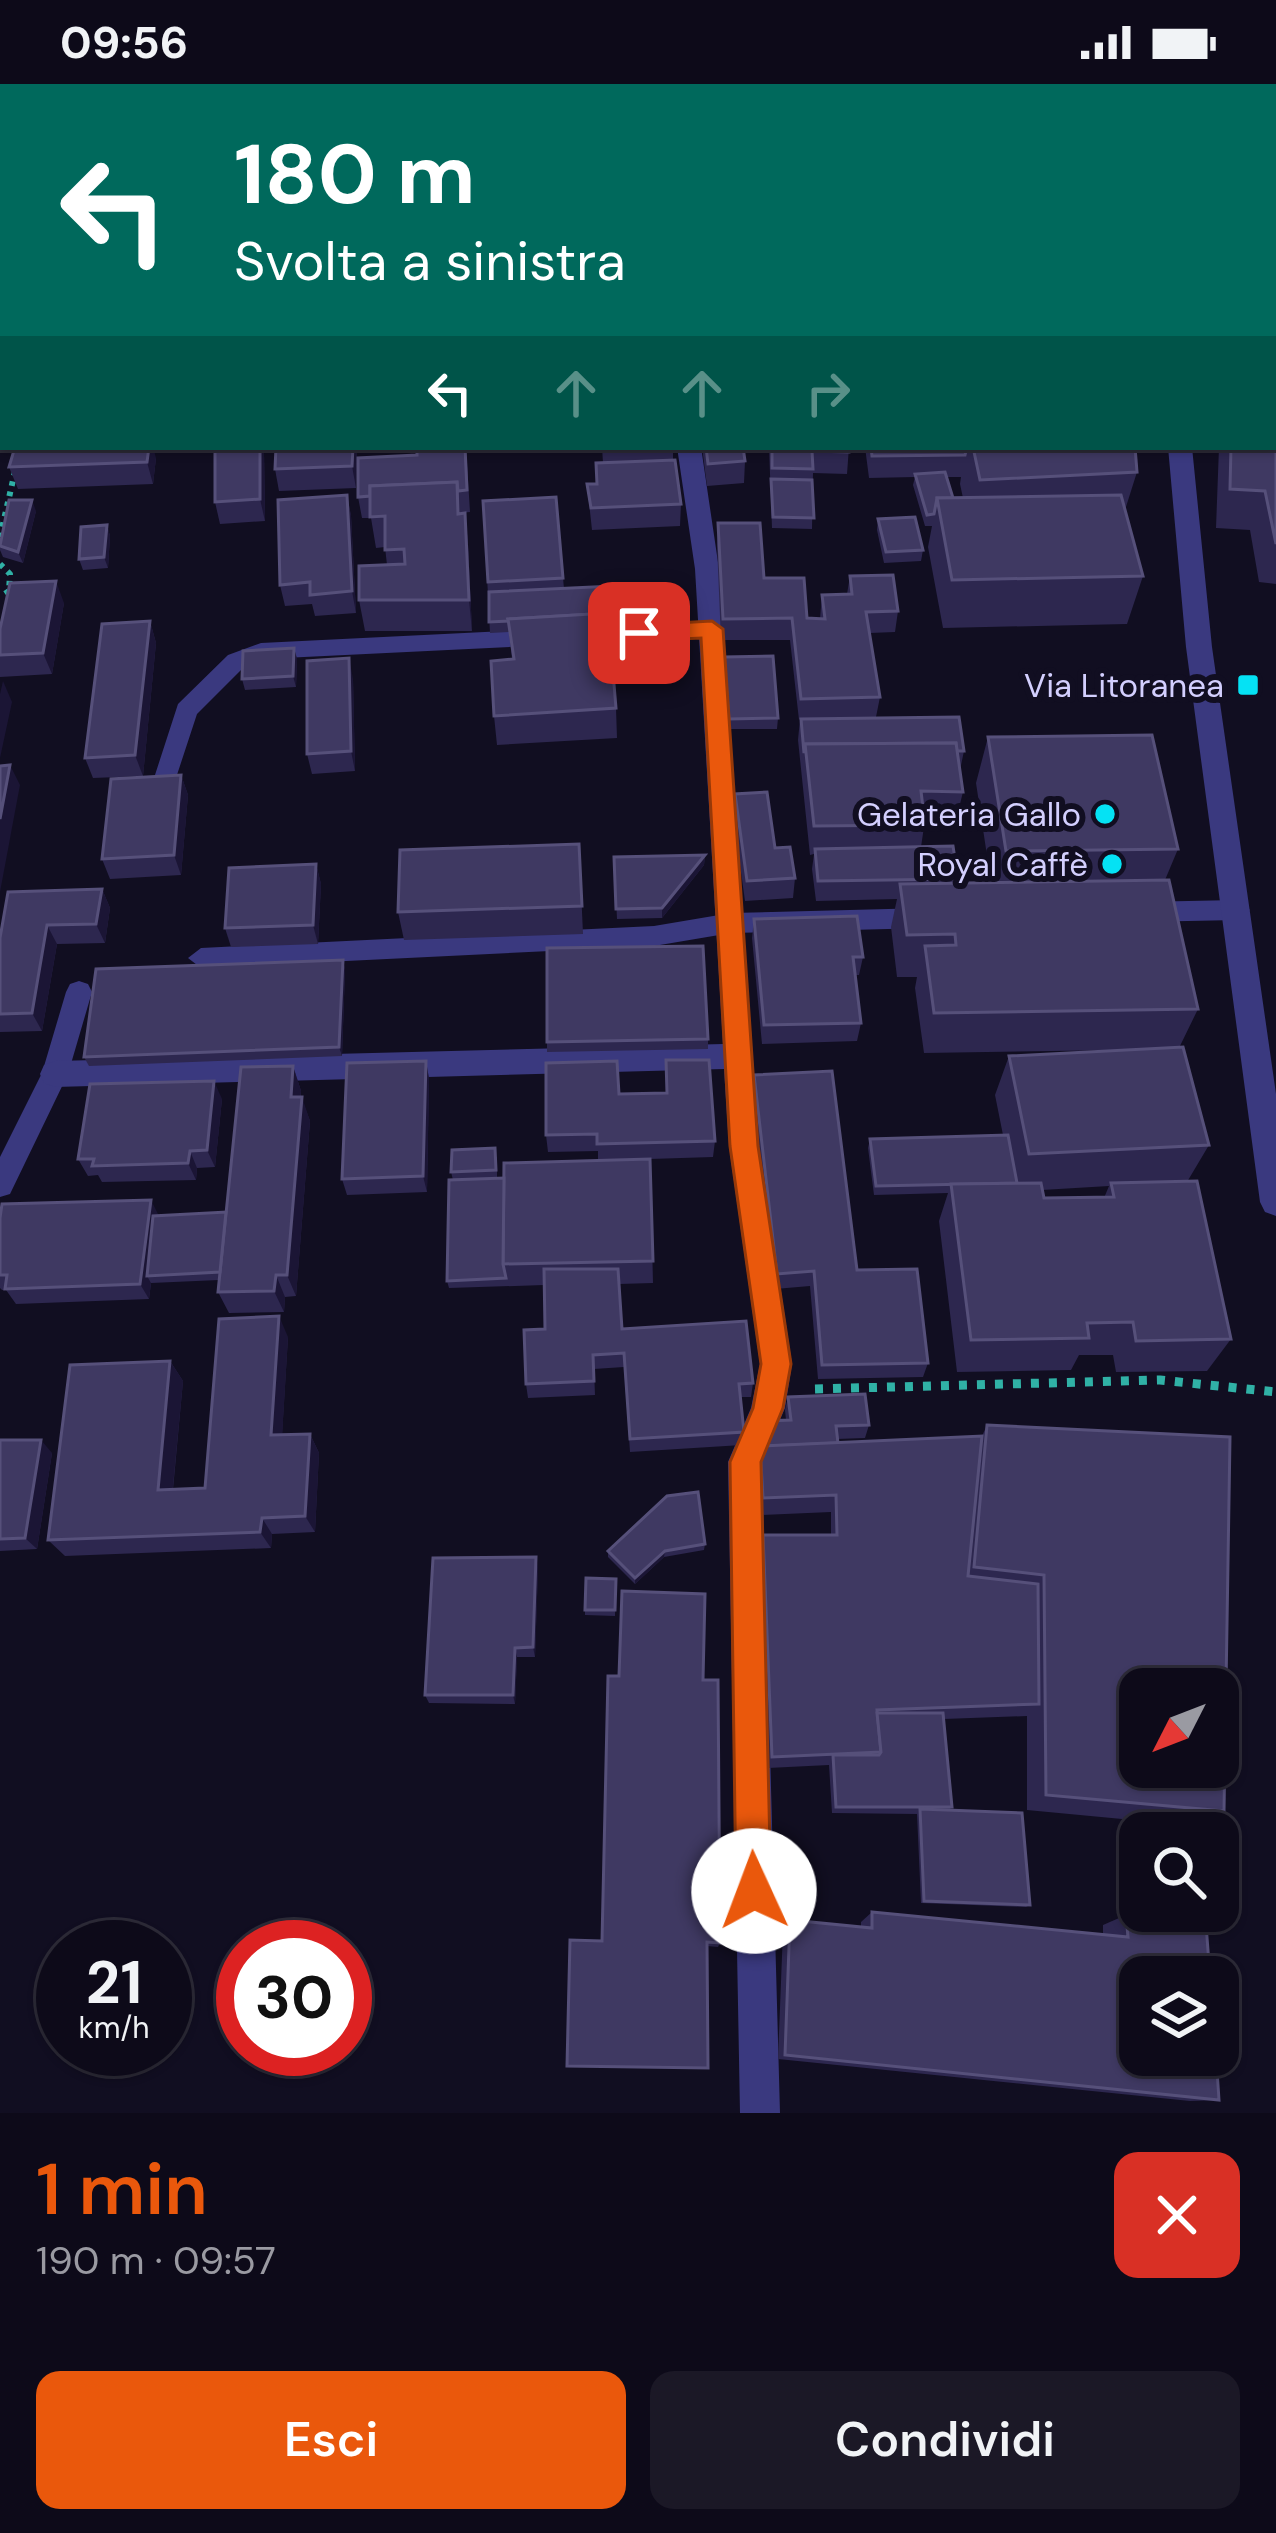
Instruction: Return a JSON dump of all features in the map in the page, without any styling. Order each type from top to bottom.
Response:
[{"type":"street","points":[[689,450],[712,629],[744,1146],[776,1364],[772,1391],[745,1462],[760,2113]]},
{"type":"street","points":[[1180,450],[1199,647],[1276,1202]]},
{"type":"street","points":[[55,1074],[739,1056]]},
{"type":"lane","points":[[166,778],[186,710],[236,661],[261,651],[712,629]]},
{"type":"lane","points":[[1122,913],[1237,910]]},
{"type":"lane","points":[[200,958],[654,936],[731,923],[961,917]]},
{"type":"lane","points":[[0,1185],[55,1074],[79,992]]},
{"type":"path","points":[[0,537],[20,450]]},
{"type":"path","points":[[0,564],[10,574],[9,591],[0,597]]},
{"type":"path","points":[[772,1391],[1160,1380],[1276,1392]]},
{"type":"building","points":[[14,450],[149,450],[147,462],[9,467]]},
{"type":"building","points":[[215,450],[260,450],[260,499],[215,502]]},
{"type":"building","points":[[276,450],[353,450],[352,466],[275,469]]},
{"type":"building","points":[[417,450],[465,450],[467,490],[458,491],[457,482],[370,486],[370,496],[358,497],[358,458],[417,455]]},
{"type":"building","points":[[706,450],[743,450],[745,461],[708,464]]},
{"type":"building","points":[[772,450],[849,450],[812,451],[813,469],[772,468]]},
{"type":"building","points":[[871,450],[966,450],[965,455],[872,456]]},
{"type":"building","points":[[974,450],[1135,450],[1137,472],[980,480]]},
{"type":"building","points":[[1231,450],[1276,450],[1276,544],[1265,491],[1230,489]]},
{"type":"building","points":[[675,460],[681,504],[591,508],[587,484],[597,484],[596,463]]},
{"type":"building","points":[[945,472],[953,498],[937,498],[934,514],[927,515],[915,474]]},
{"type":"building","points":[[771,479],[812,480],[814,518],[773,517]]},
{"type":"building","points":[[457,482],[458,514],[465,513],[469,600],[359,600],[359,566],[405,564],[404,549],[385,550],[385,516],[370,517],[370,486]]},
{"type":"building","points":[[347,495],[352,591],[310,595],[310,582],[280,585],[278,500]]},
{"type":"building","points":[[1121,495],[1143,576],[952,580],[937,498]]},
{"type":"building","points":[[556,497],[563,578],[488,582],[483,501]]},
{"type":"building","points":[[9,500],[32,500],[18,552],[0,546]]},
{"type":"building","points":[[915,517],[923,550],[886,552],[878,519]]},
{"type":"building","points":[[718,523],[760,523],[764,578],[804,578],[807,618],[825,619],[822,595],[852,594],[850,576],[893,575],[898,611],[866,612],[880,697],[801,699],[792,618],[723,619]]},
{"type":"building","points":[[107,525],[104,557],[79,559],[81,527]]},
{"type":"building","points":[[56,581],[43,653],[0,655],[10,583]]},
{"type":"building","points":[[613,586],[616,616],[489,622],[489,592]]},
{"type":"building","points":[[608,613],[616,708],[494,716],[491,661],[514,659],[508,619]]},
{"type":"building","points":[[150,621],[135,755],[85,758],[102,624]]},
{"type":"building","points":[[294,648],[293,676],[242,679],[243,651]]},
{"type":"building","points":[[773,656],[778,718],[729,719],[724,657]]},
{"type":"building","points":[[349,658],[351,751],[307,754],[307,661]]},
{"type":"building","points":[[959,717],[964,751],[957,751],[956,743],[805,744],[804,753],[801,719]]},
{"type":"building","points":[[1152,735],[1178,849],[1006,851],[988,737]]},
{"type":"building","points":[[956,743],[963,792],[921,791],[925,825],[814,826],[805,744]]},
{"type":"building","points":[[10,765],[0,819],[0,766]]},
{"type":"building","points":[[181,775],[174,855],[102,859],[111,779]]},
{"type":"building","points":[[767,792],[775,848],[790,847],[795,878],[747,881],[735,794]]},
{"type":"building","points":[[579,844],[582,906],[398,912],[400,850]]},
{"type":"building","points":[[953,846],[958,879],[818,881],[815,849]]},
{"type":"building","points":[[705,855],[662,908],[616,909],[614,857]]},
{"type":"building","points":[[316,864],[313,925],[225,928],[229,868]]},
{"type":"building","points":[[1169,880],[1198,1009],[934,1013],[925,946],[956,945],[955,934],[907,935],[900,884]]},
{"type":"building","points":[[102,889],[96,924],[47,925],[32,1013],[0,1014],[0,938],[8,892]]},
{"type":"building","points":[[857,916],[863,957],[853,957],[861,1023],[764,1025],[754,919]]},
{"type":"building","points":[[703,946],[708,1039],[547,1042],[547,948]]},
{"type":"building","points":[[343,960],[339,1047],[84,1057],[96,969]]},
{"type":"building","points":[[1183,1047],[1209,1145],[1029,1154],[1009,1056]]},
{"type":"building","points":[[666,1060],[709,1060],[715,1141],[597,1144],[597,1134],[546,1135],[546,1063],[617,1061],[619,1094],[667,1093]]},
{"type":"building","points":[[426,1061],[423,1176],[342,1179],[347,1063]]},
{"type":"building","points":[[293,1066],[291,1097],[302,1097],[287,1275],[276,1275],[274,1291],[218,1292],[241,1067]]},
{"type":"building","points":[[832,1071],[857,1270],[917,1269],[928,1363],[822,1365],[814,1271],[777,1274],[754,1075]]},
{"type":"building","points":[[214,1081],[207,1150],[190,1151],[188,1163],[92,1166],[94,1159],[78,1159],[90,1084]]},
{"type":"building","points":[[1008,1135],[1017,1183],[876,1186],[870,1139]]},
{"type":"building","points":[[495,1148],[496,1170],[451,1172],[452,1150]]},
{"type":"building","points":[[650,1159],[653,1261],[503,1264],[504,1163]]},
{"type":"building","points":[[504,1178],[506,1278],[447,1281],[449,1180]]},
{"type":"building","points":[[1197,1181],[1231,1339],[1136,1341],[1133,1322],[1087,1323],[1089,1338],[971,1340],[951,1184],[1041,1183],[1044,1198],[1114,1197],[1111,1183]]},
{"type":"building","points":[[151,1200],[140,1284],[5,1289],[7,1275],[0,1275],[2,1204]]},
{"type":"building","points":[[226,1212],[220,1272],[147,1276],[153,1216]]},
{"type":"building","points":[[544,1269],[618,1269],[622,1329],[746,1321],[753,1383],[739,1384],[744,1432],[630,1439],[624,1353],[593,1355],[594,1381],[526,1384],[524,1330],[545,1329]]},
{"type":"building","points":[[279,1316],[271,1435],[310,1434],[305,1516],[262,1518],[260,1532],[48,1540],[70,1365],[170,1361],[158,1490],[205,1488],[219,1319]]},
{"type":"building","points":[[865,1394],[869,1425],[836,1426],[838,1443],[766,1446],[764,1421],[791,1420],[788,1397]]},
{"type":"building","points":[[987,1425],[1230,1437],[1226,1668],[1119,1668],[1119,1788],[1224,1788],[1224,1811],[1046,1795],[1044,1575],[974,1567]]},
{"type":"building","points":[[982,1436],[968,1576],[1038,1584],[1039,1704],[877,1710],[881,1752],[772,1757],[763,1535],[837,1535],[836,1495],[763,1498],[760,1446]]},
{"type":"building","points":[[0,1440],[41,1440],[25,1538],[0,1539]]},
{"type":"building","points":[[698,1492],[705,1544],[665,1551],[635,1578],[608,1551],[667,1496]]},
{"type":"building","points":[[536,1557],[533,1647],[515,1648],[513,1695],[425,1695],[433,1558]]},
{"type":"building","points":[[586,1578],[616,1579],[615,1610],[585,1610]]},
{"type":"building","points":[[622,1591],[705,1594],[703,1680],[718,1680],[720,1943],[707,1942],[708,2068],[567,2066],[570,1940],[602,1941],[608,1676],[619,1676]]},
{"type":"building","points":[[877,1713],[943,1713],[952,1807],[836,1807],[833,1755],[879,1755]]},
{"type":"building","points":[[920,1809],[1022,1813],[1030,1905],[924,1901]]},
{"type":"building","points":[[872,1912],[1128,1937],[1128,1932],[1207,1932],[1208,1956],[1119,1956],[1119,2076],[1217,2076],[1219,2100],[785,2055],[790,1920],[872,1928]]},
{"type":"place","name":"Via Litoranea","points":[[1248,685]]},
{"type":"place","name":"Gelateria Gallo","points":[[1105,814]]},
{"type":"place","name":"Royal Caffè","points":[[1112,864]]},
{"type":"route","points":[[639,633],[712,629],[744,1146],[776,1364],[768,1408],[745,1462],[754,1891]]}]
